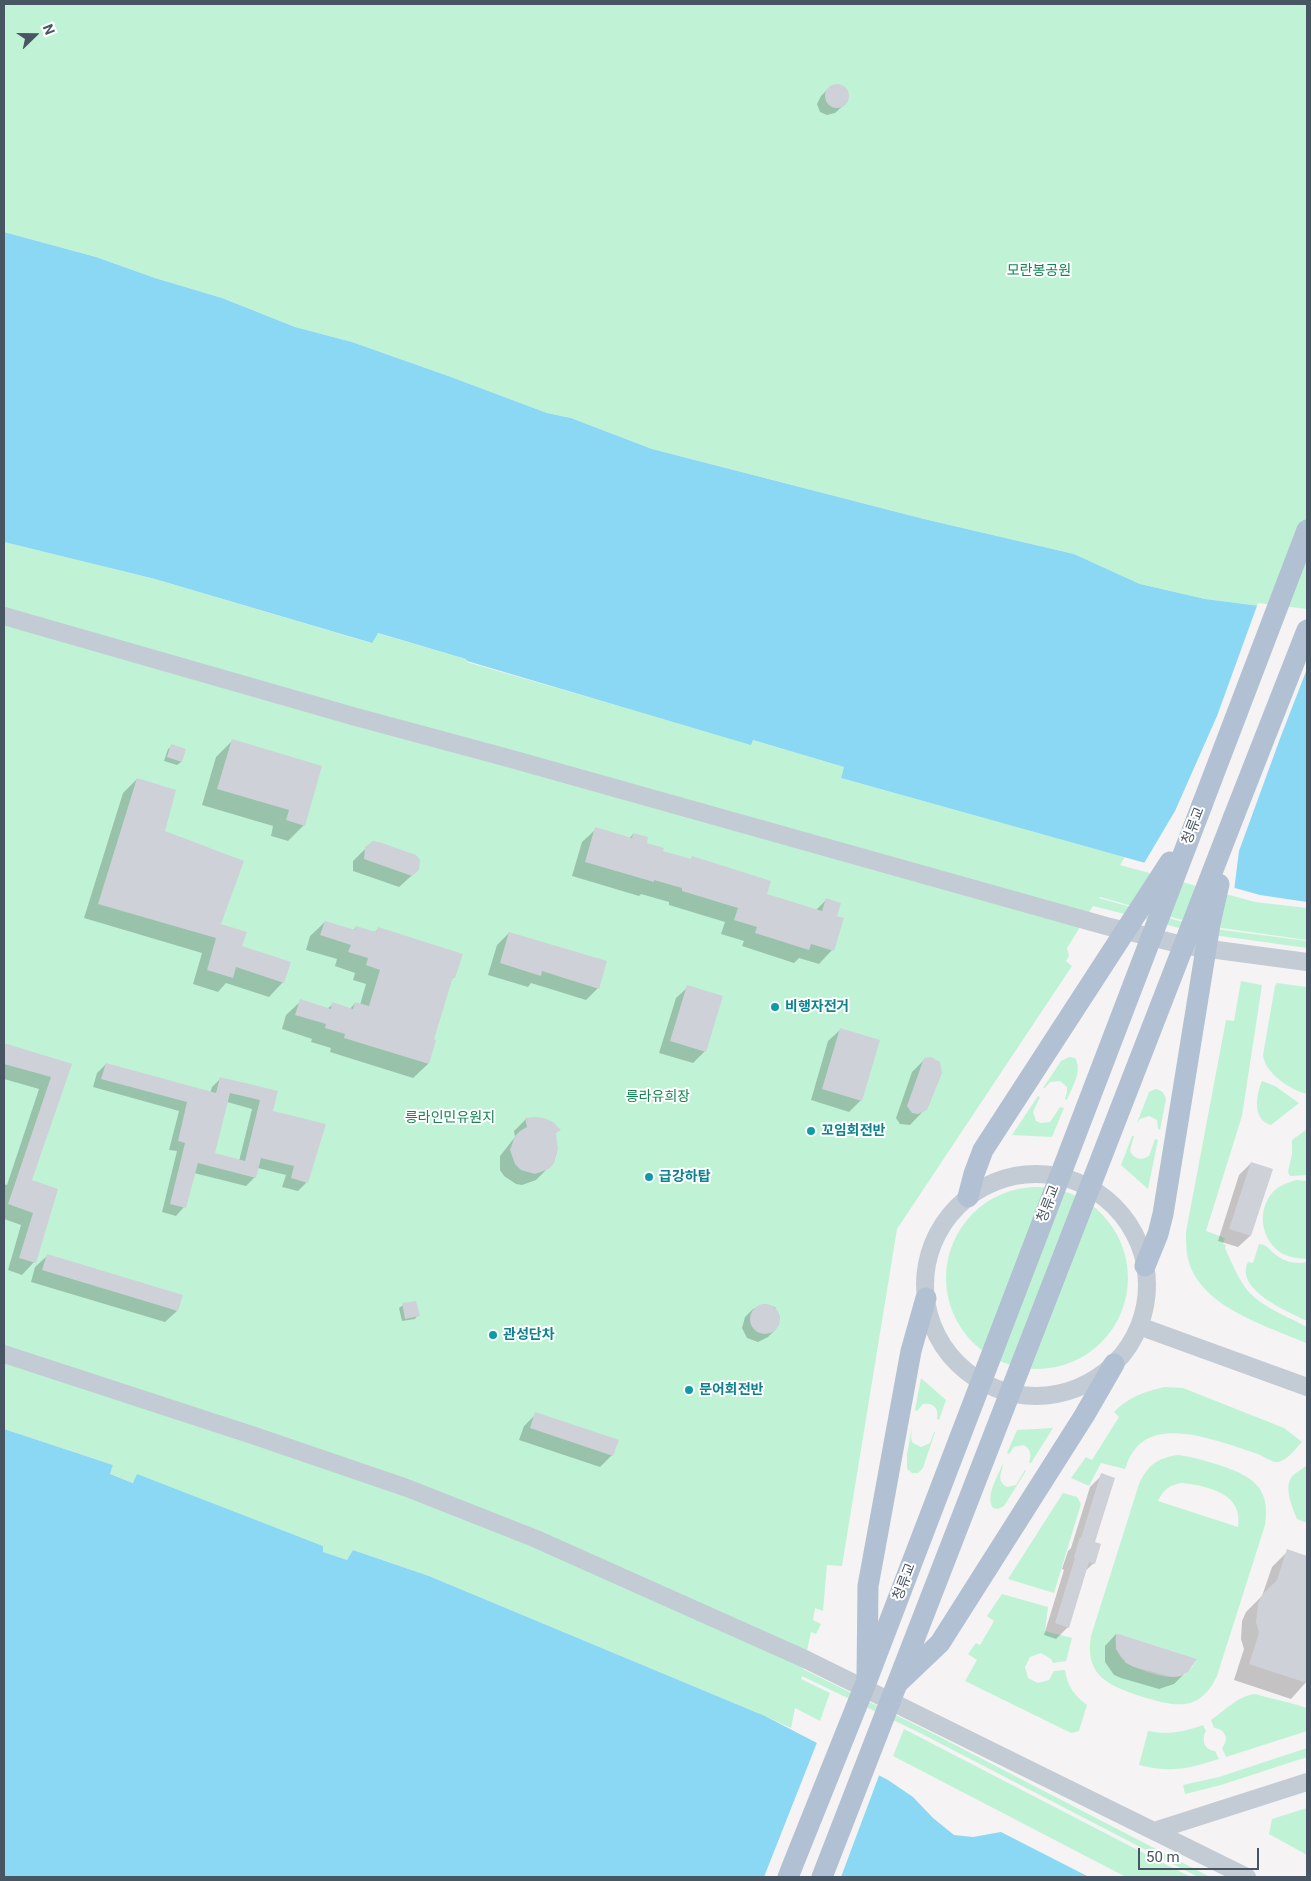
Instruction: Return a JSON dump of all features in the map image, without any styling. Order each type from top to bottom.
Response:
[{"type":"main road","name":"청류교","points":[[788,1877],[867,1680],[1307,530]]},
{"type":"main road","points":[[822,1877],[1307,630]]},
{"type":"main road","points":[[968,1197],[983,1150],[1171,861],[1202,805]]},
{"type":"main road","points":[[1145,1266],[1158,1234],[1163,1214],[1210,924],[1234,816]]},
{"type":"main road","points":[[867,1680],[868,1586],[911,1350],[926,1298]]},
{"type":"main road","points":[[898,1683],[940,1643],[1084,1416],[1114,1364]]},
{"type":"street","points":[[4,616],[356,717],[1106,926],[1187,946],[1307,962]]},
{"type":"street","points":[[1044,1174],[1075,1181],[1090,1188],[1116,1208],[1134,1234],[1145,1266],[1146,1301],[1139,1326],[1131,1342],[1114,1364],[1097,1378],[1066,1392],[1033,1396],[1000,1390],[989,1386],[970,1374],[946,1350],[935,1331],[926,1298],[925,1275],[933,1242],[951,1213],[968,1197],[996,1181],[1019,1175],[1044,1174]]},
{"type":"street","points":[[1139,1326],[1300,1384]]},
{"type":"street","points":[[4,1354],[398,1485],[534,1538],[805,1659],[1247,1877]]},
{"type":"street","points":[[1154,1831],[1307,1782]]},
{"type":"green space","name":"모란봉공원","points":[[4,4],[1307,4],[1307,612],[1205,599],[1140,584],[1074,554],[924,519],[652,449],[571,418],[547,413],[352,342],[295,327],[222,298],[155,278],[96,257],[4,232]]},
{"type":"green space","name":"릉라인민유원지","points":[[4,542],[155,579],[371,643],[377,633],[466,659],[467,662],[751,744],[753,740],[844,767],[841,778],[1125,857],[1120,865],[1255,902],[1307,908],[1307,940],[1200,925],[1099,898],[1200,927],[1307,941],[1307,948],[1199,933],[1093,906],[1067,948],[1069,956],[1066,961],[1072,966],[897,1229],[842,1566],[827,1565],[823,1611],[815,1608],[813,1620],[821,1624],[816,1634],[811,1632],[803,1669],[934,1734],[1210,1877],[1198,1877],[922,1734],[802,1676],[801,1679],[830,1693],[820,1721],[795,1708],[791,1728],[429,1576],[353,1550],[347,1560],[322,1552],[323,1546],[137,1475],[134,1483],[110,1474],[113,1465],[4,1429]]},
{"type":"green space","points":[[1241,981],[1262,985],[1242,1116],[1206,1231],[1225,1238],[1223,1244],[1226,1245],[1225,1248],[1239,1278],[1257,1300],[1307,1327],[1306,1343],[1254,1321],[1220,1302],[1206,1290],[1195,1276],[1187,1256],[1186,1232],[1226,1020],[1234,1021]]},
{"type":"green space","points":[[1277,983],[1307,987],[1307,1094],[1293,1089],[1279,1080],[1268,1068],[1263,1055]]},
{"type":"green space","points":[[1069,1057],[1075,1058],[1078,1068],[1076,1079],[1067,1100],[1065,1099],[1067,1087],[1060,1081],[1050,1082],[1043,1088],[1061,1061]]},
{"type":"green space","points":[[1262,1081],[1275,1086],[1299,1103],[1271,1125],[1265,1122],[1258,1113],[1257,1100]]},
{"type":"green space","points":[[1155,1089],[1162,1092],[1166,1099],[1160,1130],[1158,1129],[1157,1120],[1149,1116],[1140,1119],[1137,1123],[1149,1092]]},
{"type":"green space","points":[[1038,1096],[1040,1097],[1033,1112],[1036,1121],[1041,1123],[1050,1122],[1060,1107],[1064,1108],[1052,1137],[1012,1135]]},
{"type":"green space","points":[[1307,1129],[1307,1175],[1290,1176],[1288,1172],[1292,1154],[1292,1140]]},
{"type":"green space","points":[[1132,1136],[1134,1136],[1130,1151],[1138,1158],[1149,1156],[1155,1139],[1158,1140],[1148,1189],[1121,1165]]},
{"type":"green space","points":[[1296,1180],[1307,1181],[1306,1259],[1295,1258],[1280,1252],[1269,1240],[1263,1224],[1264,1208],[1272,1193]]},
{"type":"green space","points":[[1046,1187],[1055,1188],[1080,1197],[1102,1213],[1118,1235],[1127,1260],[1127,1296],[1118,1321],[1102,1343],[1080,1359],[1064,1365],[1046,1369],[1028,1369],[1019,1368],[994,1359],[979,1349],[966,1336],[956,1321],[947,1296],[946,1269],[947,1260],[956,1235],[966,1220],[979,1207],[994,1197],[1019,1188]]},
{"type":"green space","points":[[1259,1244],[1265,1245],[1286,1261],[1296,1263],[1307,1262],[1307,1321],[1266,1299],[1249,1282],[1246,1272],[1248,1262],[1253,1263]]},
{"type":"green space","points":[[921,1378],[946,1400],[939,1420],[933,1405],[923,1404],[917,1411],[915,1410]]},
{"type":"green space","points":[[1164,1387],[1183,1388],[1284,1428],[1302,1442],[1287,1458],[1275,1462],[1258,1454],[1210,1439],[1174,1433],[1158,1435],[1144,1441],[1133,1452],[1125,1469],[1101,1463],[1089,1486],[1071,1478],[1086,1457],[1092,1460],[1119,1417],[1114,1412],[1125,1402],[1137,1396]]},
{"type":"green space","points":[[912,1427],[911,1439],[913,1443],[921,1447],[930,1443],[935,1432],[923,1468],[918,1473],[912,1473],[907,1469],[907,1454]]},
{"type":"green space","points":[[1053,1428],[1031,1463],[1029,1462],[1030,1452],[1023,1445],[1014,1447],[1009,1454],[1007,1453],[1017,1430]]},
{"type":"green space","points":[[1178,1455],[1231,1469],[1250,1479],[1262,1492],[1266,1512],[1265,1525],[1217,1676],[1203,1696],[1186,1704],[1166,1703],[1143,1697],[1110,1684],[1096,1670],[1090,1650],[1091,1636],[1139,1484],[1150,1467],[1159,1460]],"holes":[[[1183,1483],[1203,1486],[1230,1499],[1238,1516],[1238,1527],[1158,1501],[1168,1488]],[[1116,1633],[1197,1659],[1189,1671],[1181,1676],[1167,1677],[1148,1672],[1124,1661],[1117,1651]]]},
{"type":"green space","points":[[1003,1463],[1000,1478],[1007,1487],[1016,1485],[1026,1471],[1004,1506],[998,1509],[993,1508],[990,1498]]},
{"type":"green space","points":[[1307,1465],[1307,1523],[1297,1519],[1288,1488],[1292,1476]]},
{"type":"green space","points":[[1063,1493],[1077,1497],[1081,1504],[1054,1593],[1008,1579]]},
{"type":"green space","points":[[1002,1594],[1048,1607],[1045,1631],[1072,1638],[1066,1661],[1053,1663],[1051,1659],[1041,1653],[1030,1657],[1025,1667],[1028,1678],[1038,1683],[1049,1680],[1054,1671],[1065,1670],[1072,1690],[1087,1705],[1079,1731],[1071,1733],[965,1681],[977,1660],[968,1654],[976,1643],[980,1645],[994,1621],[987,1616]]},
{"type":"green space","points":[[1255,1694],[1307,1708],[1307,1731],[1226,1757],[1222,1748],[1226,1741],[1225,1735],[1221,1730],[1214,1728],[1211,1720],[1237,1701]]},
{"type":"green space","points":[[1203,1725],[1206,1731],[1204,1744],[1208,1749],[1215,1751],[1219,1759],[1179,1769],[1161,1769],[1139,1765],[1148,1731],[1176,1732]]},
{"type":"green space","points":[[904,1729],[1191,1877],[1126,1877],[893,1756]]},
{"type":"green space","points":[[1307,1748],[1307,1757],[1221,1785],[1185,1794],[1183,1785],[1219,1777]]},
{"type":"green space","points":[[1307,1808],[1307,1855],[1269,1834],[1272,1819]]},
{"type":"water","points":[[4,232],[96,257],[155,278],[222,298],[295,327],[352,342],[547,413],[571,418],[652,449],[924,519],[1074,554],[1140,584],[1205,599],[1307,612],[1307,902],[1260,895],[841,778],[844,767],[753,740],[751,745],[378,633],[372,643],[155,579],[4,542]]},
{"type":"water","points":[[4,1429],[113,1465],[110,1474],[133,1483],[137,1474],[323,1546],[323,1552],[347,1560],[353,1550],[429,1576],[765,1716],[888,1780],[913,1797],[933,1818],[954,1835],[973,1837],[1001,1832],[1089,1877],[4,1877]]},
{"type":"pier","points":[[1258,603],[1307,609],[1307,669],[1239,851],[1234,891],[1143,865],[1175,811],[1217,716]]},
{"type":"pier","points":[[818,1740],[880,1773],[841,1877],[764,1877]]},
{"type":"building","points":[[837,84],[845,88],[849,96],[845,104],[837,108],[829,104],[825,96],[829,88]]},
{"type":"building","points":[[232,739],[322,766],[305,826],[286,820],[289,810],[217,789]]},
{"type":"building","points":[[171,744],[186,749],[182,762],[167,757]]},
{"type":"building","points":[[137,778],[176,790],[165,831],[244,861],[221,924],[247,932],[242,946],[291,962],[284,983],[236,967],[233,978],[207,970],[216,938],[98,904]]},
{"type":"building","points":[[595,827],[632,838],[633,833],[648,837],[647,843],[664,848],[663,851],[691,859],[692,856],[771,881],[767,894],[822,911],[826,898],[841,903],[837,916],[844,918],[834,951],[811,944],[809,950],[755,933],[757,927],[734,920],[738,908],[682,891],[682,888],[585,862]]},
{"type":"building","points":[[373,841],[416,855],[420,860],[419,870],[412,876],[364,859],[365,847]]},
{"type":"building","points":[[325,921],[355,930],[356,926],[376,932],[378,927],[463,954],[455,978],[453,977],[434,1039],[436,1040],[429,1064],[344,1038],[345,1034],[325,1028],[326,1024],[295,1015],[300,999],[331,1009],[332,1002],[353,1009],[355,1002],[369,1006],[380,970],[366,965],[368,958],[348,952],[351,945],[320,935]]},
{"type":"building","points":[[509,932],[607,961],[599,989],[542,971],[541,976],[500,963]]},
{"type":"building","points":[[687,985],[723,996],[706,1052],[670,1041]]},
{"type":"building","points":[[840,1028],[880,1040],[862,1101],[822,1089]]},
{"type":"building","points":[[4,1043],[72,1064],[32,1180],[58,1189],[36,1263],[19,1258],[33,1213],[8,1204],[51,1077],[4,1064]]},
{"type":"building","points":[[931,1057],[940,1062],[942,1073],[927,1110],[918,1114],[912,1113],[907,1106],[924,1058]]},
{"type":"building","points":[[106,1063],[216,1093],[220,1077],[278,1091],[273,1111],[326,1124],[308,1183],[291,1178],[294,1166],[261,1158],[256,1178],[198,1163],[186,1208],[170,1204],[185,1143],[178,1141],[187,1102],[101,1079]],"holes":[[[230,1093],[260,1100],[245,1161],[215,1153]]]},
{"type":"building","points":[[525,1118],[544,1118],[553,1122],[561,1130],[556,1133],[558,1149],[554,1163],[549,1169],[535,1174],[521,1170],[515,1164],[510,1150],[515,1136],[527,1127]]},
{"type":"building","points":[[1251,1162],[1273,1169],[1251,1236],[1229,1229]]},
{"type":"building","points":[[47,1254],[183,1295],[178,1311],[42,1270]]},
{"type":"building","points":[[416,1301],[420,1316],[405,1319],[402,1303]]},
{"type":"building","points":[[765,1304],[776,1308],[780,1319],[776,1330],[765,1334],[754,1330],[750,1319],[754,1308]]},
{"type":"building","points":[[535,1412],[619,1440],[613,1456],[530,1428]]},
{"type":"building","points":[[1101,1473],[1115,1478],[1095,1542],[1101,1544],[1095,1564],[1089,1562],[1069,1628],[1055,1623]]},
{"type":"building","points":[[1287,1549],[1307,1556],[1307,1683],[1249,1664],[1259,1633],[1256,1622],[1258,1604],[1262,1595],[1277,1580]]},
{"type":"building","points":[[1116,1633],[1197,1659],[1188,1672],[1180,1676],[1172,1677],[1134,1667],[1126,1663],[1116,1649]]},
{"type":"place","name":"비행자전거","points":[[775,1007]]},
{"type":"place","name":"꼬임회전반","points":[[811,1131]]},
{"type":"place","name":"급강하탑","points":[[649,1177]]},
{"type":"place","name":"관성단차","points":[[493,1335]]},
{"type":"place","name":"문어회전반","points":[[689,1390]]},
{"type":"park label","name":"릉라유희장","points":[[658,1097]]}]
